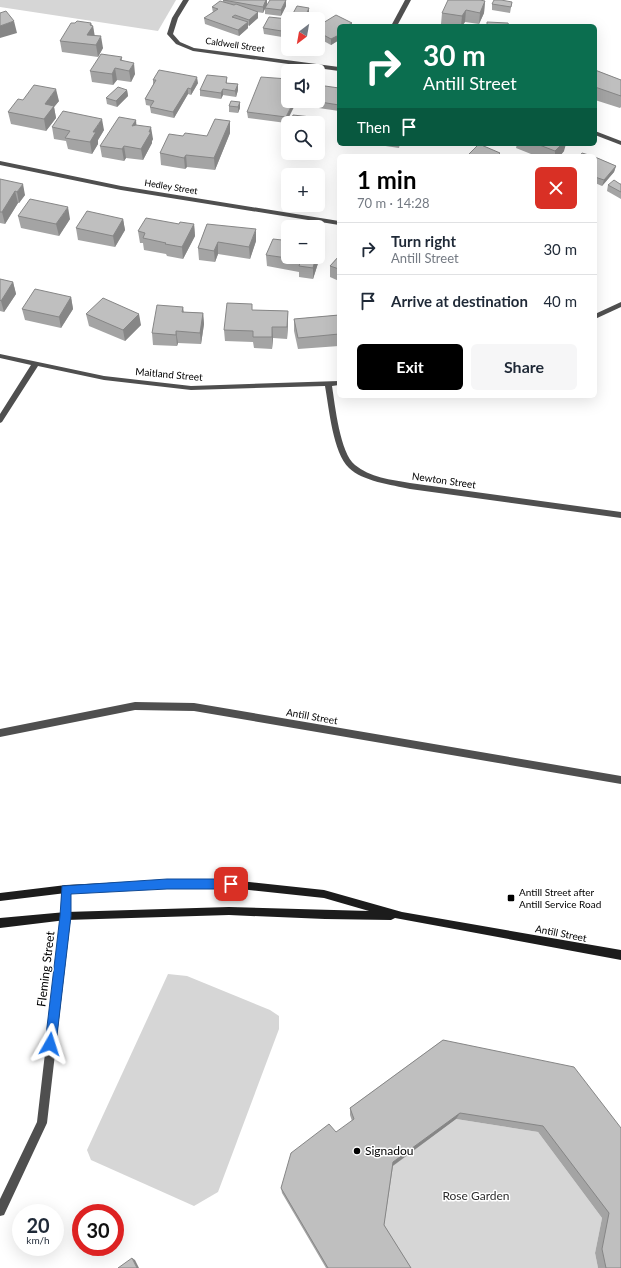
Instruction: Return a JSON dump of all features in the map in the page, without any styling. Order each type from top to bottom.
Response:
[{"type":"main road","name":"Antill Street","points":[[0,897],[66,889],[167,884],[231,884],[324,894],[402,916],[621,955]]},
{"type":"main road","name":"Antill Street","points":[[0,923],[66,916],[229,911],[325,915],[402,916]]},
{"type":"street","name":"Caldwell Street","points":[[186,0],[175,18],[170,34],[178,43],[193,48],[337,69]]},
{"type":"street","points":[[395,24],[408,0]]},
{"type":"street","points":[[597,134],[621,143]]},
{"type":"street","name":"Hedley Street","points":[[0,163],[121,188],[337,223]]},
{"type":"street","points":[[597,316],[621,304]]},
{"type":"street","name":"Maitland Street","points":[[0,356],[104,378],[192,388],[328,385],[337,383]]},
{"type":"street","points":[[0,420],[35,364]]},
{"type":"street","name":"Newton Street","points":[[328,385],[340,445],[351,466],[376,479],[410,486],[621,515]]},
{"type":"street","name":"Antill Street","points":[[0,733],[135,706],[194,707],[621,780]]},
{"type":"street","name":"Fleming Street","points":[[0,1211],[42,1123],[66,916],[66,889]]},
{"type":"green space","points":[[0,0],[176,0],[158,31],[0,7]]},
{"type":"green space","points":[[168,974],[187,976],[270,1010],[279,1016],[279,1029],[218,1192],[194,1206],[91,1160],[87,1150]]},
{"type":"green space","name":"Rose Garden","points":[[456,1119],[538,1132],[602,1218],[595,1253],[598,1268],[407,1268],[382,1229],[391,1167]]},
{"type":"building","points":[[223,0],[266,0],[263,7]]},
{"type":"building","points":[[270,0],[286,0],[281,10],[265,8]]},
{"type":"building","points":[[448,0],[485,1],[480,13],[466,10],[462,16],[442,13]]},
{"type":"building","points":[[494,0],[512,2],[511,7],[492,4]]},
{"type":"building","points":[[220,1],[234,5],[236,4],[258,12],[249,20],[235,15],[232,17],[248,22],[238,30],[204,18],[218,9],[212,7]]},
{"type":"building","points":[[297,6],[309,8],[307,12],[294,12]]},
{"type":"building","points":[[6,11],[14,21],[0,26],[0,13]]},
{"type":"building","points":[[336,15],[352,23],[337,24],[337,36],[331,39],[325,36],[325,22]]},
{"type":"building","points":[[269,17],[281,18],[281,31],[263,28]]},
{"type":"building","points":[[77,21],[91,23],[90,25],[93,26],[87,35],[101,36],[96,45],[60,41],[71,23],[75,23]]},
{"type":"building","points":[[487,22],[508,24],[487,24]]},
{"type":"building","points":[[101,54],[122,57],[120,60],[134,63],[129,71],[115,68],[112,74],[90,71]]},
{"type":"building","points":[[159,70],[197,77],[191,89],[188,88],[173,112],[150,107],[154,101],[145,99],[156,80],[153,80]]},
{"type":"building","points":[[597,71],[621,80],[621,96],[597,88]]},
{"type":"building","points":[[207,75],[227,77],[226,83],[238,84],[235,91],[223,89],[221,93],[200,90]]},
{"type":"building","points":[[261,77],[281,78],[281,108],[290,108],[286,116],[247,112]]},
{"type":"building","points":[[34,85],[56,89],[45,104],[54,106],[44,119],[8,112],[18,99],[23,100]]},
{"type":"building","points":[[325,86],[337,88],[337,105],[325,103]]},
{"type":"building","points":[[118,87],[127,90],[116,101],[106,98]]},
{"type":"building","points":[[231,101],[240,102],[238,107],[229,106]]},
{"type":"building","points":[[63,111],[102,119],[93,132],[96,132],[90,142],[65,138],[70,131],[52,127]]},
{"type":"building","points":[[119,117],[136,120],[132,126],[136,125],[151,127],[149,132],[151,132],[141,149],[124,146],[122,149],[100,146]]},
{"type":"building","points":[[215,119],[230,121],[214,158],[186,155],[184,158],[160,153],[169,134],[183,136],[185,133],[207,136]]},
{"type":"building","points":[[477,146],[484,146],[500,153],[499,154],[469,154]]},
{"type":"building","points":[[542,146],[560,146],[555,151]]},
{"type":"building","points":[[597,158],[616,166],[604,180],[597,178]]},
{"type":"building","points":[[0,179],[23,184],[17,192],[15,191],[2,212],[0,212]]},
{"type":"building","points":[[614,180],[621,184],[621,192],[608,185]]},
{"type":"building","points":[[30,199],[68,207],[56,224],[18,216]]},
{"type":"building","points":[[87,211],[123,219],[113,236],[76,228]]},
{"type":"building","points":[[146,218],[179,224],[180,222],[194,224],[182,247],[143,238],[145,233],[138,231]]},
{"type":"building","points":[[207,224],[256,229],[249,247],[218,242],[214,251],[198,248]]},
{"type":"building","points":[[273,239],[281,240],[281,257],[266,255]]},
{"type":"building","points":[[337,258],[337,268],[330,266]]},
{"type":"building","points":[[300,264],[314,264],[313,268],[299,266]]},
{"type":"building","points":[[0,279],[13,282],[1,301],[0,300]]},
{"type":"building","points":[[35,289],[71,297],[59,317],[22,309]]},
{"type":"building","points":[[103,298],[139,314],[123,330],[86,314]]},
{"type":"building","points":[[227,303],[252,304],[252,310],[288,311],[287,327],[272,327],[272,337],[253,337],[253,331],[224,330]]},
{"type":"building","points":[[157,305],[183,307],[182,312],[203,313],[200,333],[176,331],[176,335],[152,333]]},
{"type":"building","points":[[337,315],[337,334],[298,338],[294,319]]},
{"type":"building","name":"Signadou","points":[[443,1040],[574,1067],[621,1128],[621,1268],[606,1268],[602,1249],[609,1213],[543,1126],[460,1113],[393,1162],[384,1225],[411,1268],[328,1268],[281,1188],[291,1153],[329,1124],[336,1132],[354,1119],[350,1108]]},
{"type":"building","points":[[132,1258],[137,1268],[118,1268]]},
{"type":"place","name":"Antill Street after Antill Service Road","points":[[511,898]]},
{"type":"place","name":"Signadou","points":[[357,1151]]},
{"type":"route","points":[[50,1044],[66,916],[66,889],[167,884],[231,884]]}]
